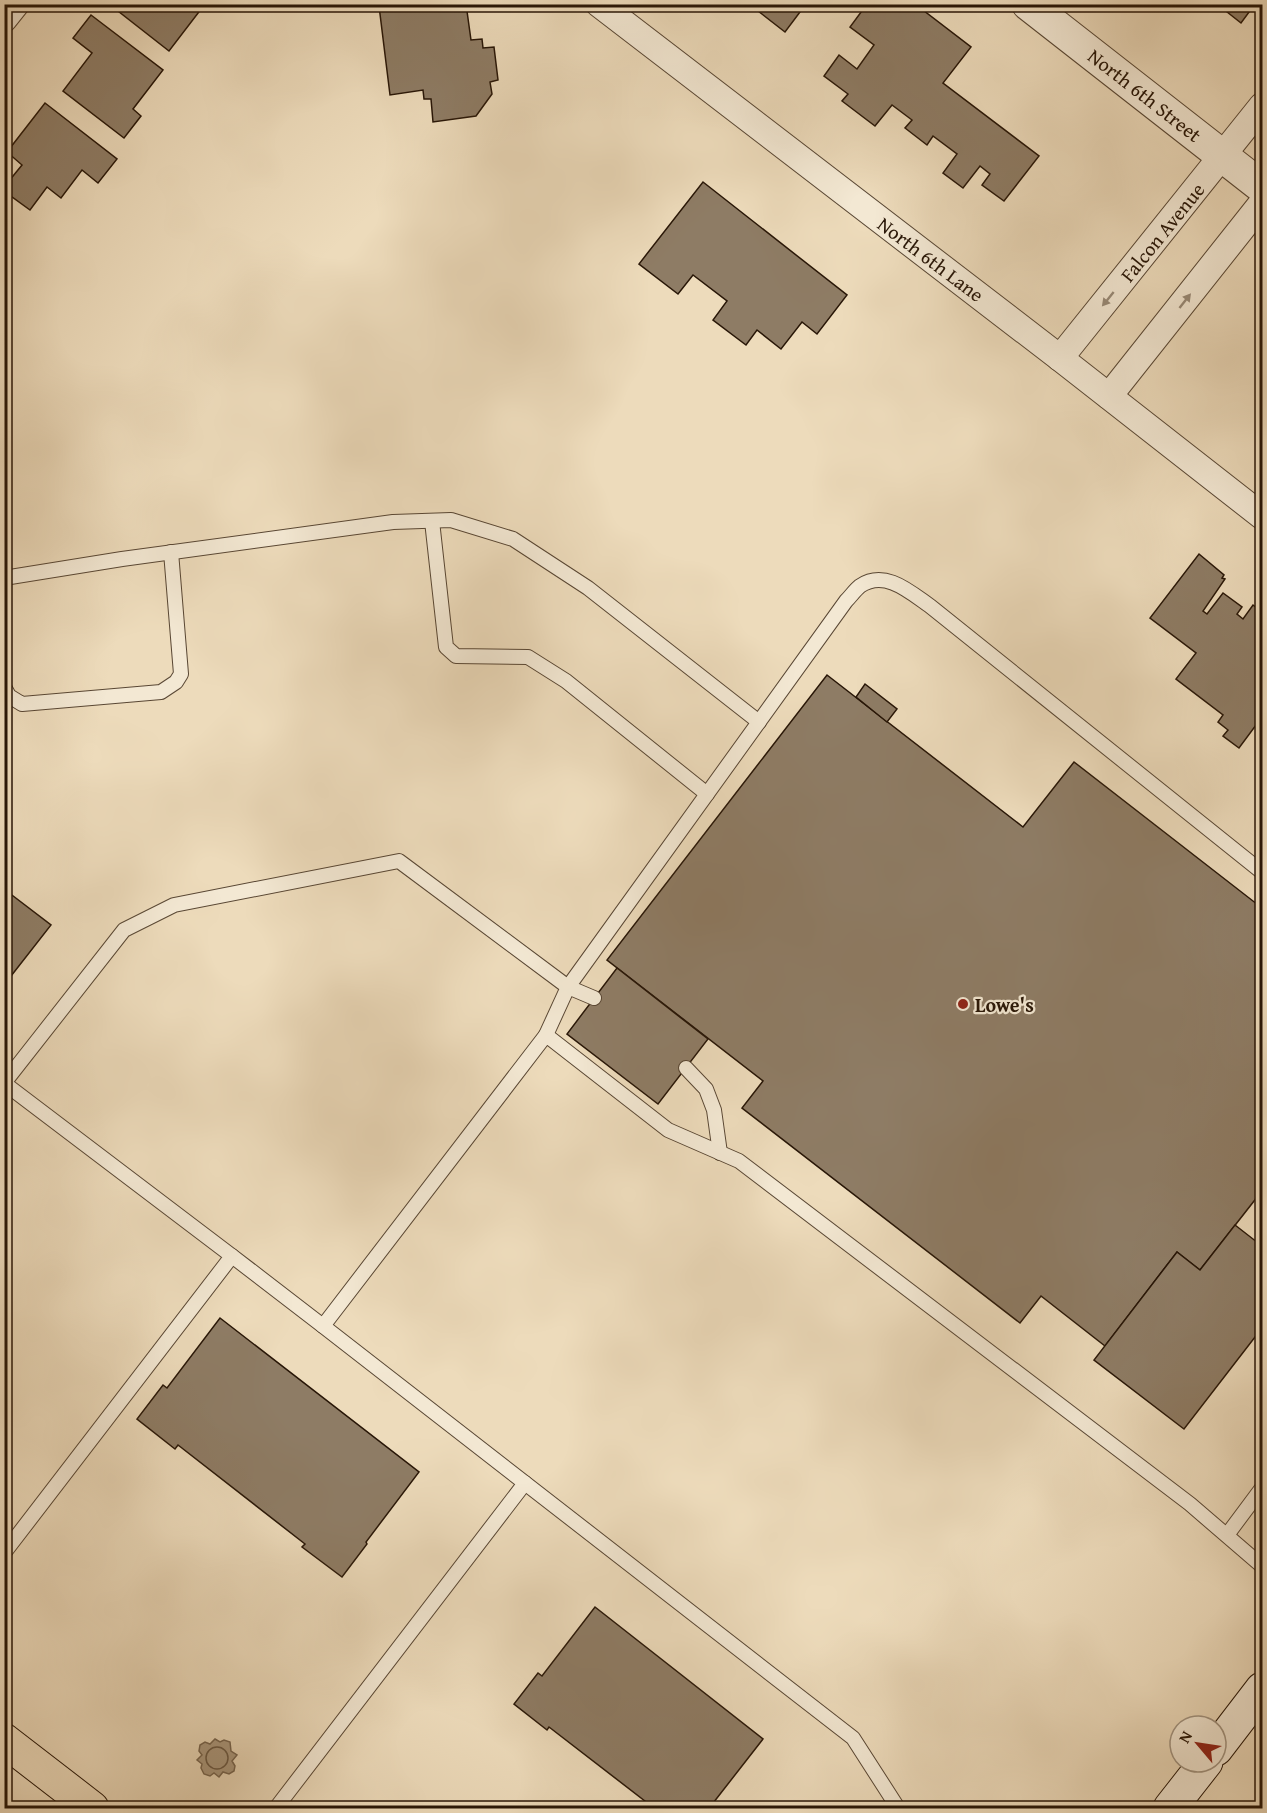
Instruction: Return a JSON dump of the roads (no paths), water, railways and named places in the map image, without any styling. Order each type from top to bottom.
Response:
[{"type":"main road","points":[[1228,1734],[1263,1689]]},
{"type":"main road","points":[[8,1748],[86,1807]]},
{"type":"main road","points":[[1170,1809],[1197,1774]]},
{"type":"street","points":[[4,20],[16,4]]},
{"type":"street","name":"North 6th Lane","points":[[599,4],[1263,516]]},
{"type":"street","name":"North 6th Street","points":[[1028,4],[1263,187]]},
{"type":"street","name":"Falcon Avenue","points":[[1060,358],[1263,106]]},
{"type":"street","points":[[1109,396],[1263,203]]},
{"type":"lane","points":[[4,578],[171,552],[393,522],[451,520],[513,539],[588,588],[759,722]]},
{"type":"lane","points":[[432,521],[446,647],[456,656],[528,657],[566,681],[707,794]]},
{"type":"lane","points":[[4,687],[9,696],[22,704],[161,692],[176,682],[181,674],[171,552]]},
{"type":"lane","points":[[323,1326],[546,1035],[568,987],[846,601],[861,585],[882,579],[898,584],[930,606],[1263,872]]},
{"type":"lane","points":[[594,998],[568,987],[399,861],[174,905],[124,930],[4,1083],[323,1326],[853,1737],[898,1809]]},
{"type":"lane","points":[[546,1035],[668,1130],[745,1166],[1191,1504],[1263,1566]]},
{"type":"lane","points":[[686,1068],[706,1089],[714,1110],[720,1153]]},
{"type":"lane","points":[[4,1553],[232,1256]]},
{"type":"lane","points":[[276,1809],[525,1483]]},
{"type":"lane","points":[[1227,1535],[1263,1488]]},
{"type":"water","points":[[215,1739],[220,1742],[224,1740],[230,1742],[231,1751],[237,1755],[232,1761],[235,1766],[234,1771],[229,1774],[223,1772],[219,1777],[214,1773],[210,1776],[204,1774],[202,1764],[197,1760],[202,1755],[199,1751],[200,1745],[205,1742],[210,1744]]},
{"type":"place","name":"Lowe's","points":[[963,1004]]}]
